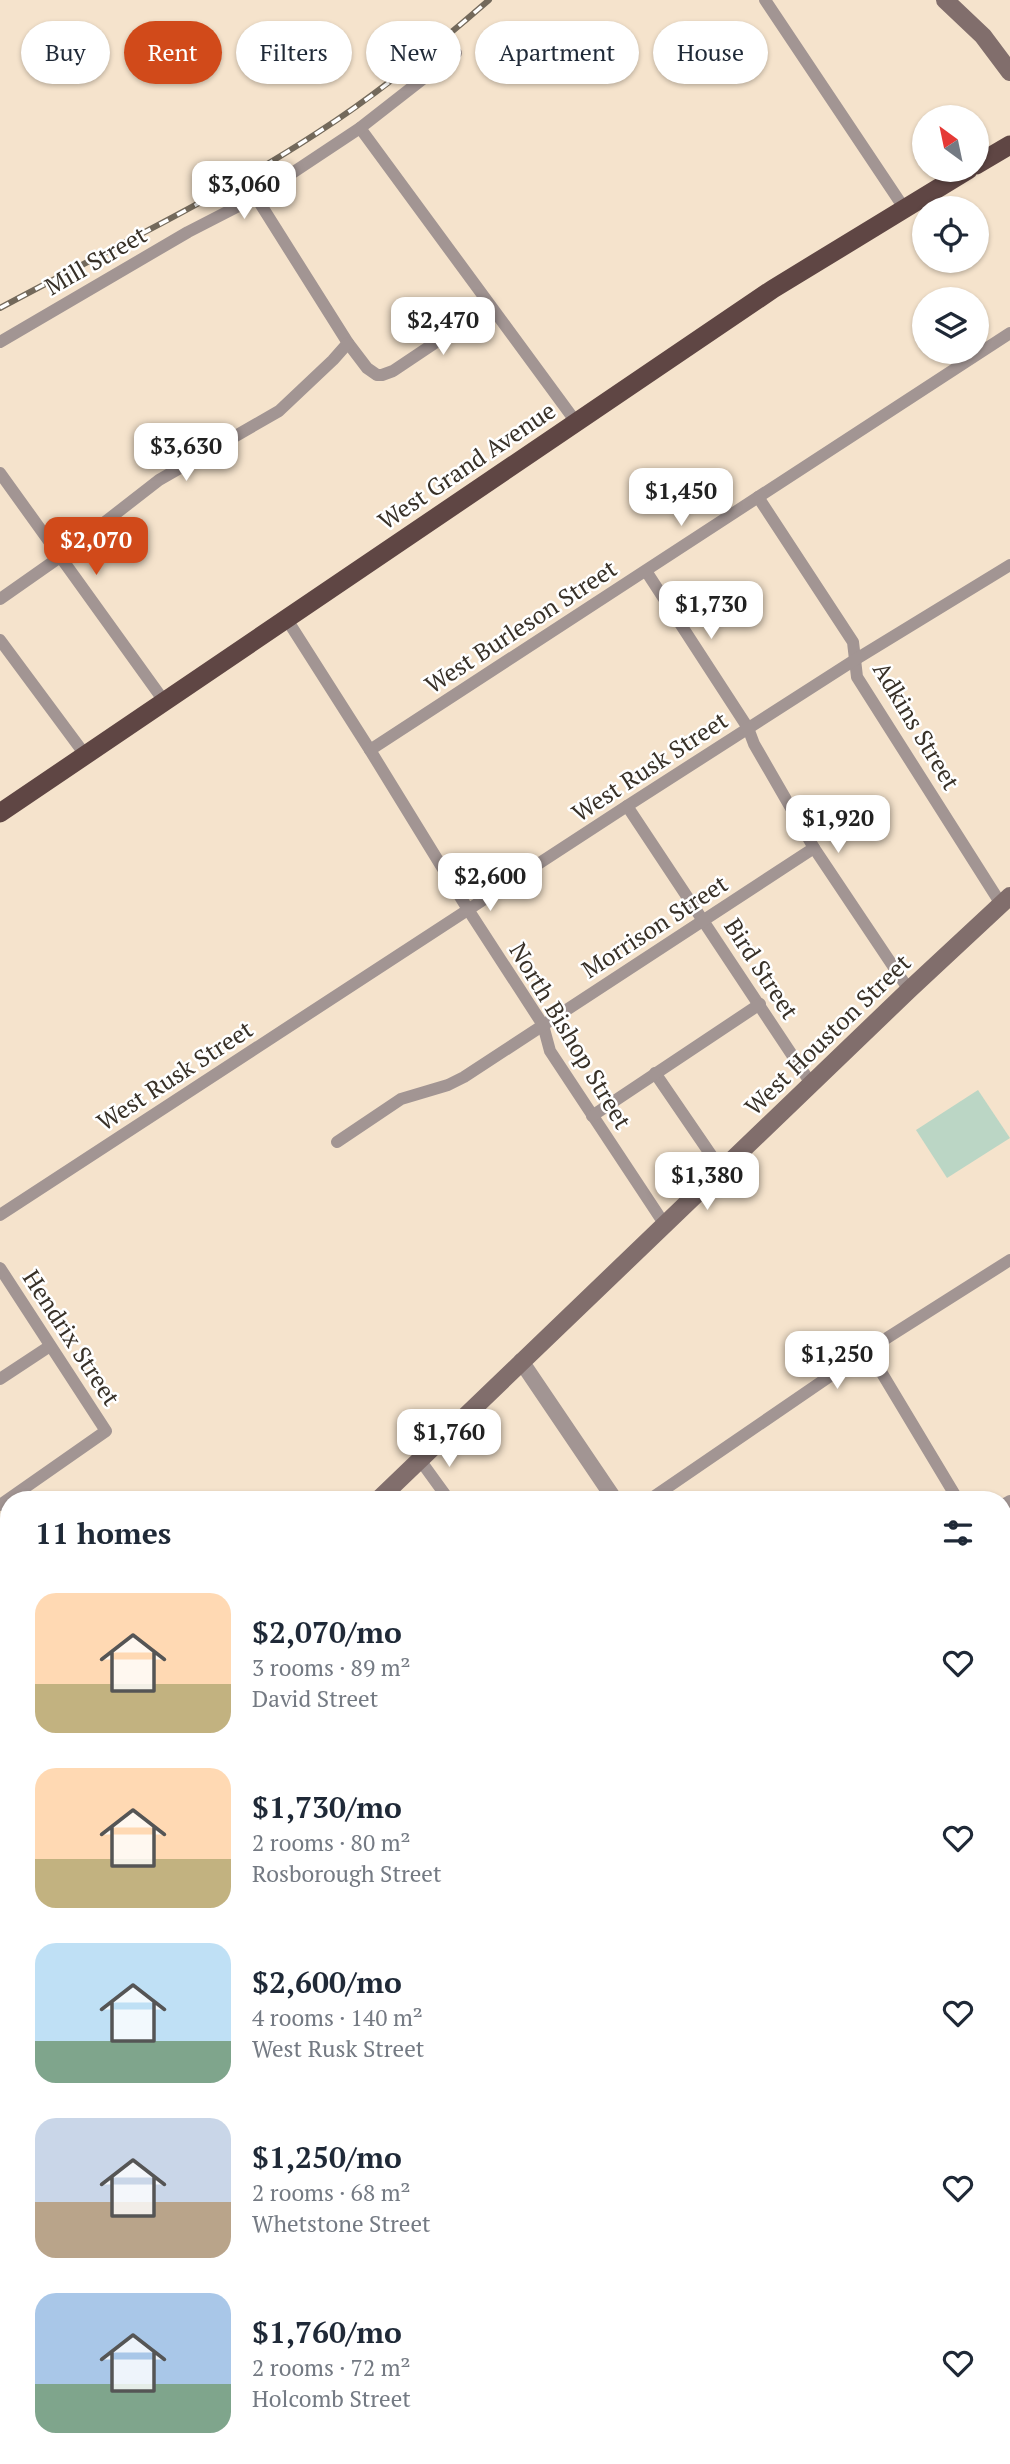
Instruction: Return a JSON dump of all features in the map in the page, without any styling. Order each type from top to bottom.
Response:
[{"type":"highway","points":[[989,157],[1010,145]]},
{"type":"highway","name":"West Grand Avenue","points":[[0,813],[814,262],[948,182]]},
{"type":"main road","points":[[945,0],[982,36],[1010,72]]},
{"type":"main road","name":"West Houston Street","points":[[387,1491],[1006,900]]},
{"type":"street","points":[[765,0],[904,208]]},
{"type":"street","name":"Mill Street","points":[[0,342],[188,232],[256,197],[360,128],[416,84]]},
{"type":"street","points":[[360,128],[576,422]]},
{"type":"street","points":[[256,197],[348,343],[371,372],[382,375],[393,371],[490,306]]},
{"type":"street","name":"West Burleson Street","points":[[370,750],[1010,333]]},
{"type":"street","points":[[0,599],[61,557],[159,480],[279,411],[348,343]]},
{"type":"street","points":[[0,473],[164,701]]},
{"type":"street","name":"Adkins Street","points":[[758,497],[853,642],[853,661],[857,677],[1006,900]]},
{"type":"street","name":"West Rusk Street","points":[[0,1215],[748,728],[1010,565]]},
{"type":"street","points":[[646,571],[748,728],[754,744],[814,848],[909,990]]},
{"type":"street","name":"North Bishop Street","points":[[286,618],[543,1025],[550,1051],[665,1225]]},
{"type":"street","points":[[0,639],[86,756]]},
{"type":"street","name":"Bird Street","points":[[627,806],[812,1085]]},
{"type":"street","name":"Morrison Street","points":[[337,1142],[393,1103],[456,1082],[814,848]]},
{"type":"street","points":[[592,1116],[760,1004]]},
{"type":"street","points":[[655,1073],[722,1171]]},
{"type":"street","points":[[662,1491],[868,1350],[1010,1260]]},
{"type":"street","name":"Hendrix Street","points":[[0,1268],[106,1431],[20,1491]]},
{"type":"street","points":[[0,1378],[50,1346]]},
{"type":"street","points":[[868,1350],[953,1491]]},
{"type":"street","points":[[521,1362],[609,1491]]},
{"type":"street","points":[[420,1460],[442,1491]]},
{"type":"green space","points":[[978,1090],[1010,1138],[947,1178],[916,1130]]},
{"type":"railway","points":[[0,308],[279,157],[384,86],[489,0]]}]
